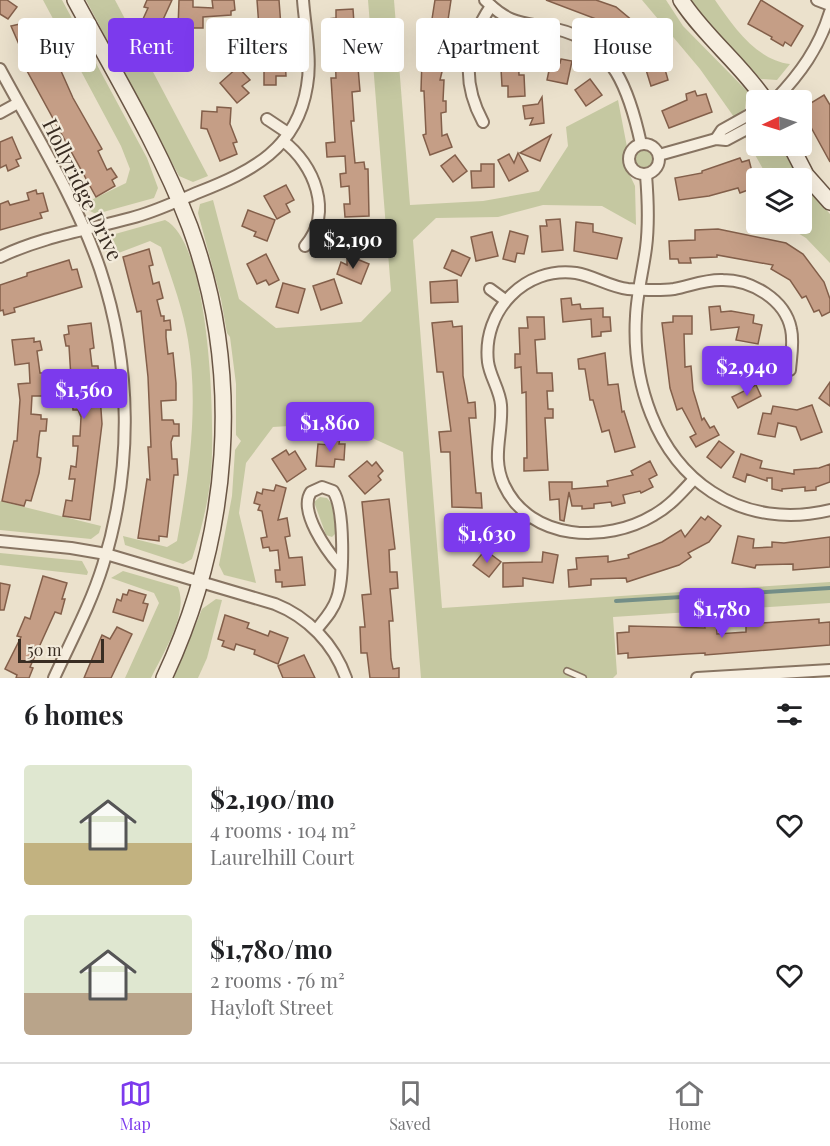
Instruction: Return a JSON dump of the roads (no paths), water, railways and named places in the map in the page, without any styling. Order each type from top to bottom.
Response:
[{"type":"street","points":[[75,0],[145,131],[179,201],[197,249],[213,308],[223,397],[220,491],[201,582],[164,678]]},
{"type":"street","points":[[0,256],[30,244],[131,218],[179,201],[250,171],[285,137],[300,109],[308,85],[303,0]]},
{"type":"street","points":[[681,0],[702,30],[743,71],[757,90]]},
{"type":"street","points":[[817,0],[830,5]]},
{"type":"street","points":[[483,122],[471,96],[468,72],[475,38],[488,3],[519,23],[577,36],[605,56],[627,91],[641,144]]},
{"type":"street","points":[[785,90],[795,80],[808,60],[820,39],[830,12]]},
{"type":"street","name":"Hollyridge Drive","points":[[0,69],[84,230],[107,293],[120,351],[124,393],[122,477],[106,554],[90,600],[54,678]]},
{"type":"street","points":[[0,113],[18,103]]},
{"type":"street","points":[[716,139],[722,130],[746,117]]},
{"type":"street","points":[[267,119],[304,160],[318,196],[319,210],[315,235],[305,246]]},
{"type":"street","points":[[659,155],[716,139],[726,140],[746,129]]},
{"type":"street","points":[[641,144],[652,146],[659,155],[657,168],[646,175],[633,170],[629,162],[633,149],[641,144]]},
{"type":"street","points":[[796,156],[806,175],[830,202]]},
{"type":"street","points":[[646,175],[648,225],[639,289],[636,342],[646,400],[664,442],[694,479],[725,500],[757,511],[794,516],[830,510]]},
{"type":"street","points":[[694,479],[674,501],[654,515],[614,530],[568,532],[544,526],[528,517],[506,490],[496,458],[501,403],[488,364],[488,342],[493,320],[505,300],[534,279],[556,273],[578,273],[612,285],[639,289],[665,290],[721,280],[759,290],[775,300],[791,327],[790,370]]},
{"type":"street","points":[[490,289],[505,300]]},
{"type":"street","points":[[316,630],[337,599],[341,578],[342,531],[338,503],[333,491],[322,487],[311,492],[307,507],[323,545],[340,566]]},
{"type":"street","points":[[516,530],[528,517]]},
{"type":"street","points":[[0,541],[106,554],[285,608],[316,630],[338,660],[346,678]]},
{"type":"street","points":[[697,678],[830,670]]},
{"type":"lane","points":[[567,671],[583,678]]},
{"type":"waterway","points":[[616,601],[830,588]]}]
